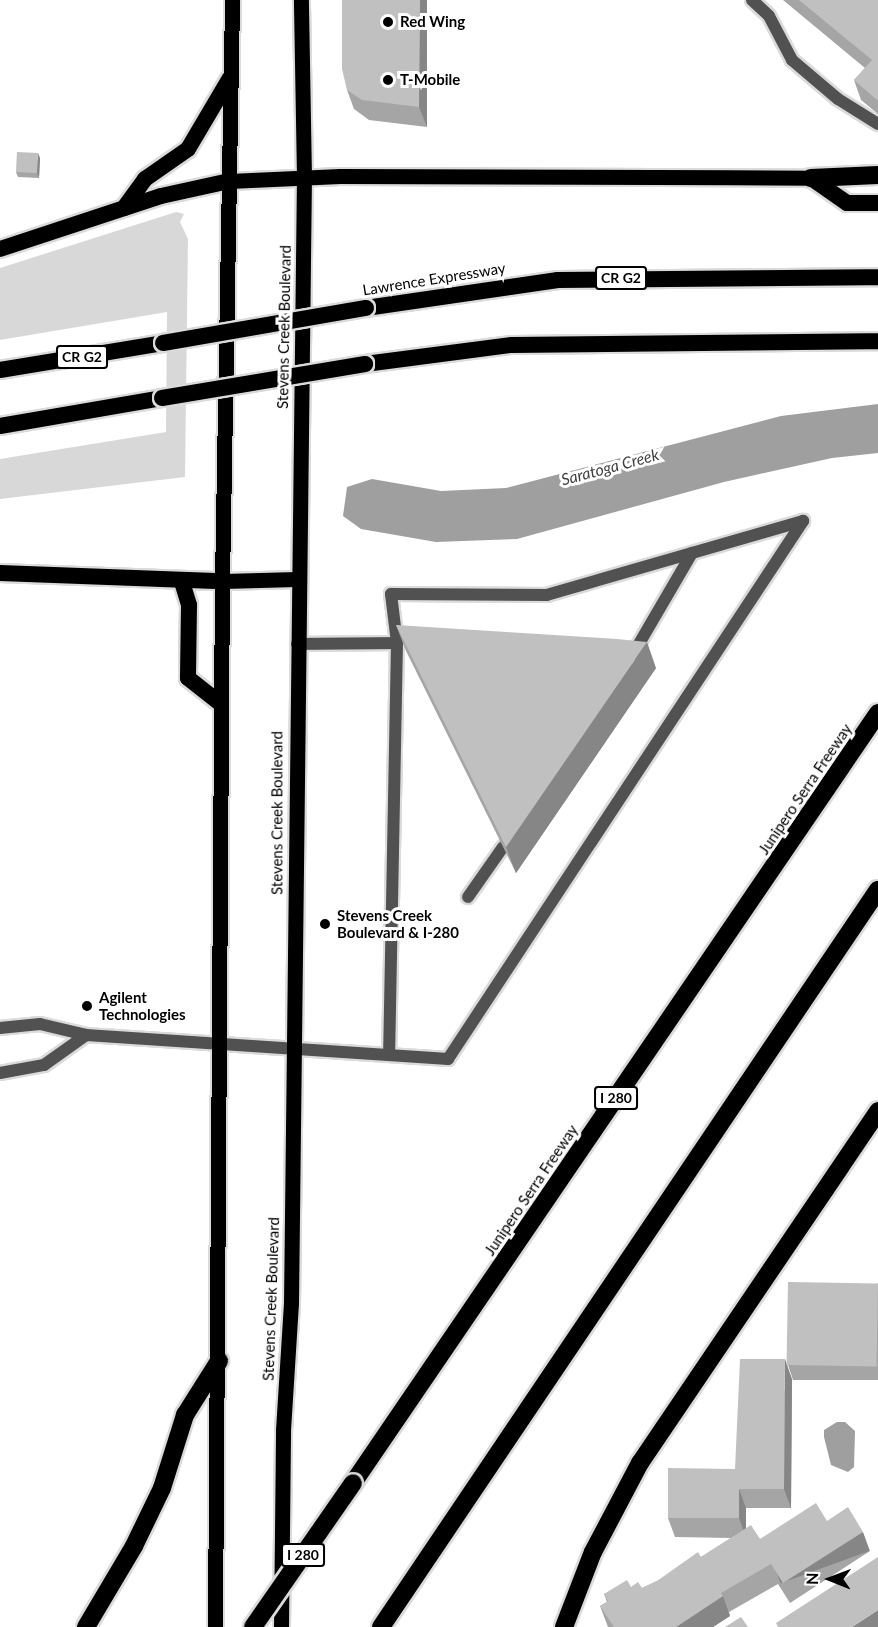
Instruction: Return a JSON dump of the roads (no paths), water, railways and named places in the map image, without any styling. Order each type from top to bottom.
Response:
[{"type":"highway","points":[[124,208],[146,178],[188,149],[230,78]]},
{"type":"highway","points":[[811,178],[878,175]]},
{"type":"highway","points":[[811,178],[847,203],[878,203]]},
{"type":"highway","points":[[0,249],[193,187],[229,181]]},
{"type":"highway","name":"Lawrence Expressway","points":[[0,370],[366,308],[558,280],[878,277]]},
{"type":"highway","points":[[0,426],[461,348],[512,345],[878,341]]},
{"type":"highway","points":[[0,573],[156,577],[182,582],[222,581]]},
{"type":"highway","points":[[182,582],[189,605],[188,678],[221,704]]},
{"type":"highway","name":"Junipero Serra Freeway","points":[[253,1627],[878,713]]},
{"type":"highway","points":[[381,1627],[878,890]]},
{"type":"highway","points":[[564,1627],[593,1552],[640,1463],[878,1112]]},
{"type":"highway","points":[[86,1627],[134,1546],[162,1488],[185,1415],[219,1361]]},
{"type":"main road","points":[[215,1627],[219,1361],[222,581],[232,0]]},
{"type":"main road","name":"Stevens Creek Boulevard","points":[[281,1627],[283,1430],[291,1323],[304,177],[301,0]]},
{"type":"main road","points":[[229,181],[304,177],[811,178]]},
{"type":"main road","points":[[222,581],[298,579]]},
{"type":"lane","points":[[752,0],[769,16],[792,60],[838,99],[878,124]]},
{"type":"lane","points":[[0,1028],[40,1024],[86,1035],[221,1046],[448,1059],[803,521],[547,595],[392,594],[397,643],[389,1054]]},
{"type":"lane","points":[[627,666],[692,553]]},
{"type":"lane","points":[[297,644],[397,643]]},
{"type":"lane","points":[[468,897],[503,847]]},
{"type":"lane","points":[[0,1073],[44,1065],[86,1035]]},
{"type":"water","name":"Saratoga Creek","points":[[878,404],[878,453],[832,458],[724,482],[517,539],[436,542],[361,529],[343,516],[347,487],[372,479],[441,491],[506,488],[781,416]]},
{"type":"water","points":[[837,1422],[845,1422],[855,1431],[854,1467],[848,1472],[831,1465],[824,1437],[824,1430]]},
{"type":"place","name":"Red Wing","points":[[388,22]]},
{"type":"place","name":"T-Mobile","points":[[388,80]]},
{"type":"place","name":"Stevens Creek Boulevard & I-280","points":[[325,924]]},
{"type":"place","name":"Agilent Technologies","points":[[87,1006]]}]
